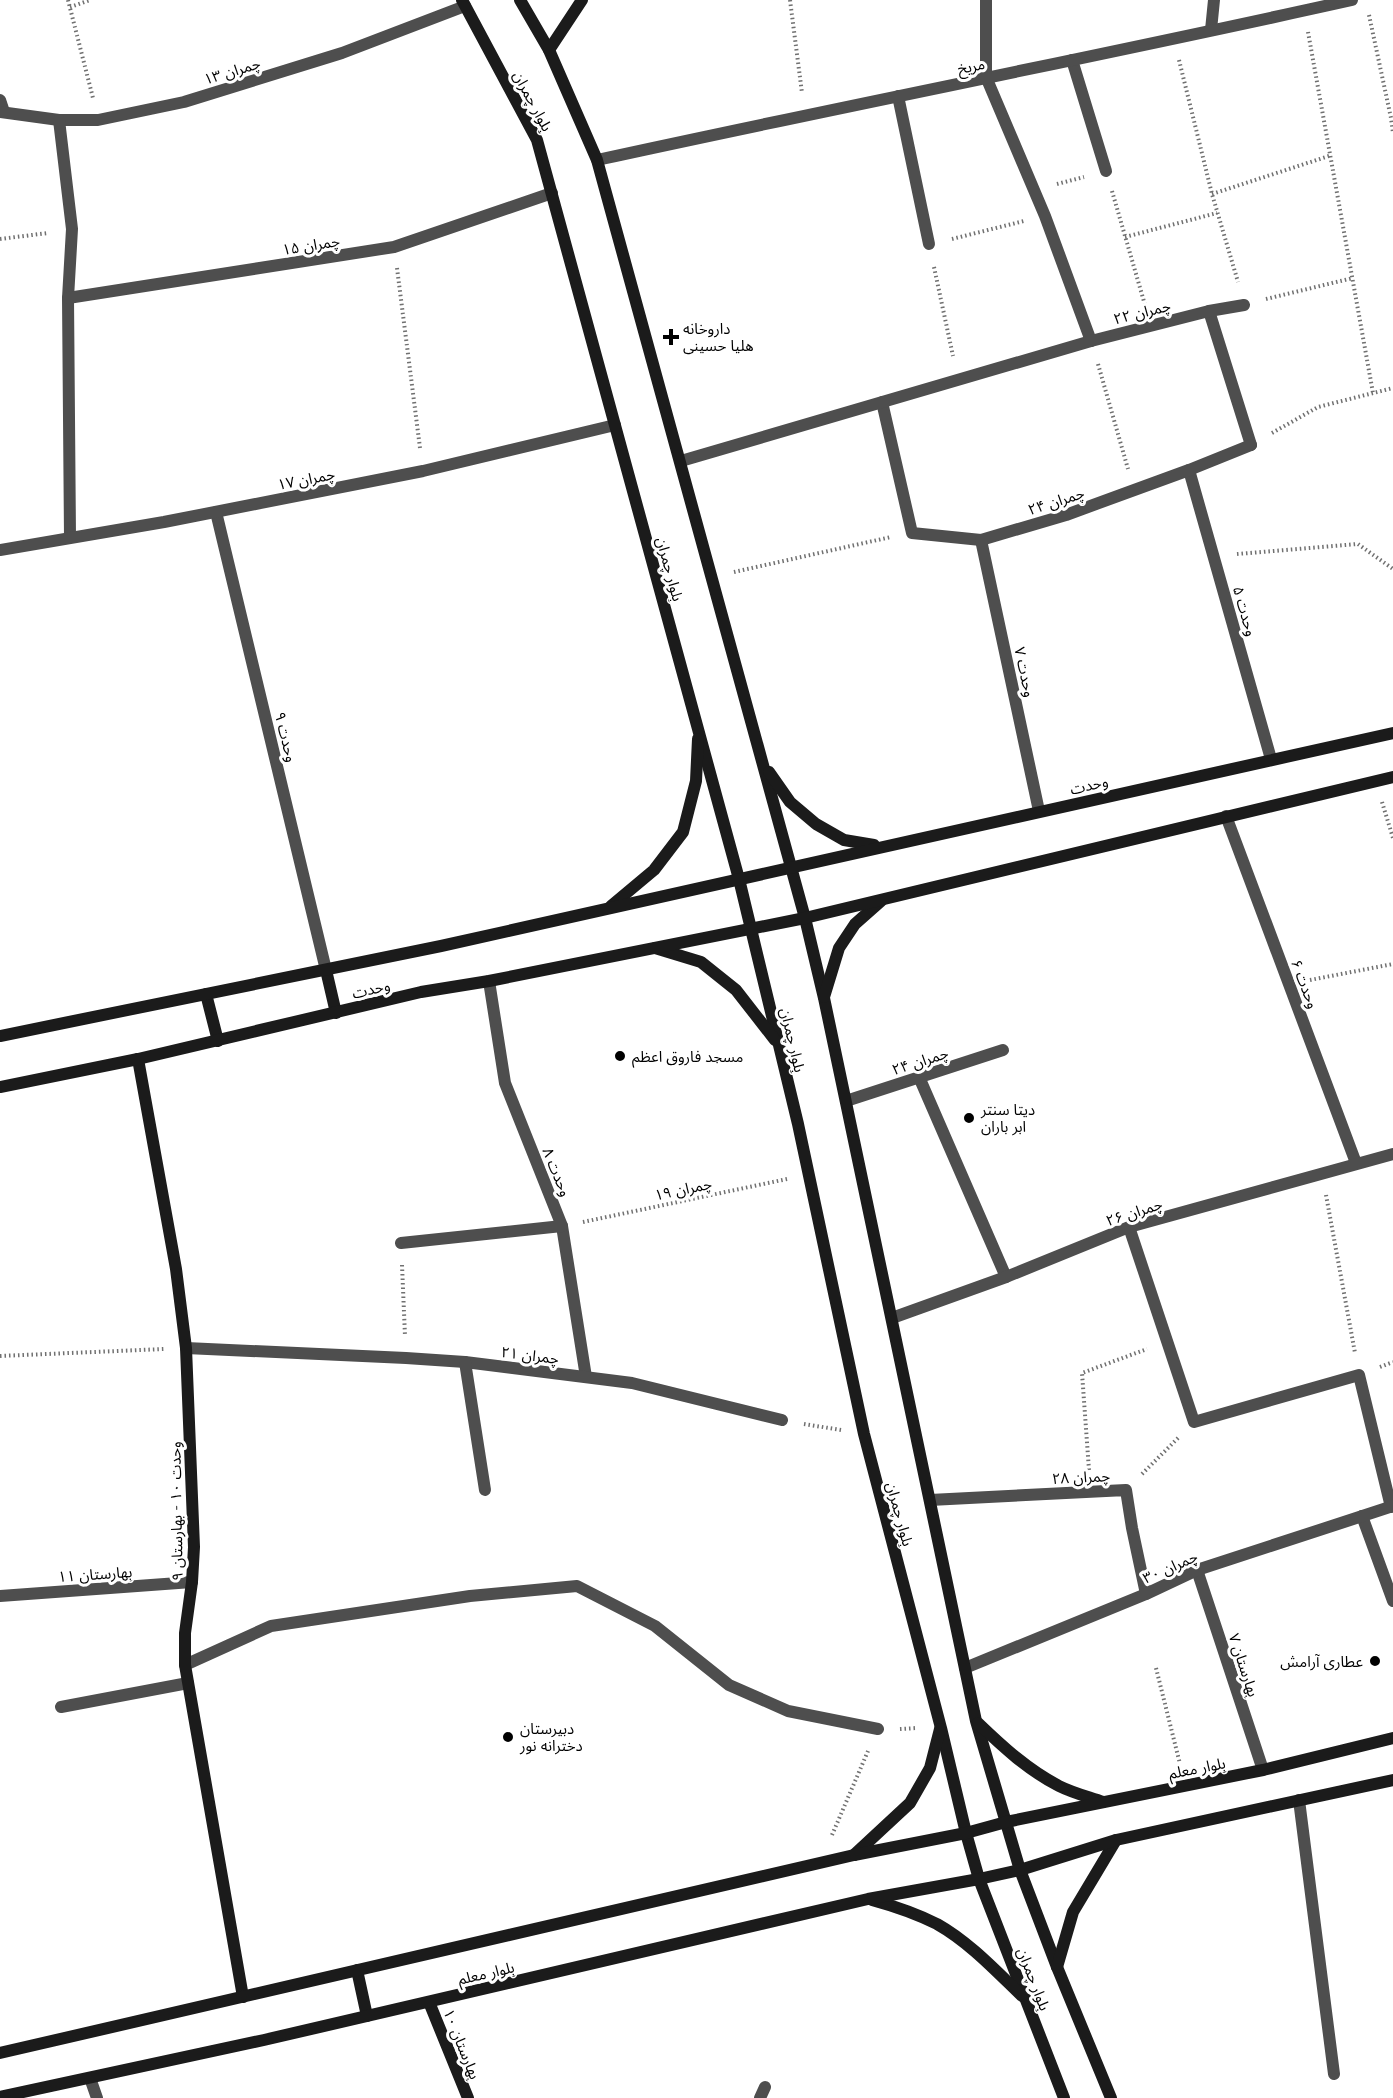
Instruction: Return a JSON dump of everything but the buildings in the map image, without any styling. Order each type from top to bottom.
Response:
[{"type":"street","name":"بلوار چمران","points":[[520,0],[549,50],[597,160],[805,918],[846,1101],[976,1721],[1020,1870],[1111,2098]]},
{"type":"street","points":[[549,50],[582,0]]},
{"type":"street","points":[[986,0],[986,78],[1045,216],[1091,341]]},
{"type":"street","points":[[1211,30],[1214,0]]},
{"type":"street","name":"مریخ","points":[[597,160],[1352,0]]},
{"type":"street","name":"بلوار چمران","points":[[463,3],[537,140],[739,879],[779,1046],[864,1434],[966,1833],[980,1879],[1064,2098]]},
{"type":"street","name":"چمران ۱۳","points":[[1,108],[59,120],[98,120],[195,99],[342,53],[463,3]]},
{"type":"street","points":[[1072,60],[1106,171]]},
{"type":"street","points":[[898,96],[929,244]]},
{"type":"street","points":[[59,120],[72,229],[68,298],[70,537]]},
{"type":"street","name":"چمران ۱۵","points":[[68,298],[394,247],[552,194]]},
{"type":"street","name":"چمران ۲۲","points":[[681,461],[1091,341],[1209,311],[1244,305]]},
{"type":"street","points":[[1209,311],[1251,445]]},
{"type":"street","points":[[882,402],[912,533]]},
{"type":"street","name":"چمران ۱۷","points":[[0,550],[216,512],[423,471],[615,425]]},
{"type":"street","name":"چمران ۲۴","points":[[912,533],[981,540],[1066,515],[1251,445]]},
{"type":"street","name":"وحدت ۵","points":[[1189,470],[1271,759]]},
{"type":"street","name":"وحدت ۹","points":[[216,512],[326,970]]},
{"type":"street","name":"وحدت ۷","points":[[981,540],[1039,811]]},
{"type":"street","points":[[609,908],[654,870],[683,832],[696,781],[699,729]]},
{"type":"street","name":"وحدت","points":[[0,1036],[441,946],[1393,733]]},
{"type":"street","points":[[764,764],[790,802],[816,824],[844,840],[881,846]]},
{"type":"street","points":[[805,918],[1393,777]]},
{"type":"street","name":"وحدت ۶","points":[[1226,816],[1356,1163]]},
{"type":"street","points":[[824,998],[839,948],[855,924],[884,898]]},
{"type":"street","name":"وحدت","points":[[0,1087],[218,1041],[421,992],[489,981],[805,918]]},
{"type":"street","points":[[654,947],[701,962],[736,990],[779,1046]]},
{"type":"street","points":[[326,970],[336,1012]]},
{"type":"street","name":"وحدت ۸","points":[[489,981],[505,1083],[562,1226],[586,1377]]},
{"type":"street","points":[[206,994],[218,1041]]},
{"type":"street","name":"چمران ۲۴","points":[[846,1101],[1003,1050]]},
{"type":"street","name":"وحدت ۱۰ - بهارستان ۹","points":[[138,1059],[176,1269],[186,1348],[194,1512],[192,1582],[185,1633],[185,1665],[243,1997]]},
{"type":"street","points":[[919,1077],[1006,1277]]},
{"type":"street","name":"چمران ۲۶","points":[[892,1318],[1006,1277],[1129,1227],[1393,1154]]},
{"type":"street","points":[[401,1243],[562,1226]]},
{"type":"street","points":[[1129,1227],[1194,1422],[1359,1375],[1392,1507]]},
{"type":"street","name":"چمران ۲۱","points":[[186,1348],[465,1362],[632,1383],[782,1420]]},
{"type":"street","points":[[465,1362],[485,1490]]},
{"type":"street","name":"چمران ۲۸","points":[[930,1500],[1126,1490],[1146,1594]]},
{"type":"street","name":"چمران ۳۰","points":[[965,1668],[1146,1594],[1197,1570],[1392,1507]]},
{"type":"street","points":[[1362,1516],[1393,1601]]},
{"type":"street","name":"بهارستان ۷","points":[[1197,1570],[1263,1770]]},
{"type":"street","name":"بهارستان ۱۱","points":[[0,1596],[192,1582]]},
{"type":"street","points":[[185,1665],[271,1626],[471,1596],[577,1586],[655,1626],[729,1686],[788,1711],[878,1729]]},
{"type":"street","points":[[60,1707],[188,1683]]},
{"type":"street","points":[[976,1721],[1010,1754],[1030,1769],[1061,1787],[1105,1803]]},
{"type":"street","points":[[854,1855],[910,1803],[930,1768],[941,1728]]},
{"type":"street","name":"بلوار معلم","points":[[966,1833],[1006,1822],[1263,1770],[1393,1738]]},
{"type":"street","points":[[1020,1870],[1116,1840],[1393,1780]]},
{"type":"street","points":[[1299,1800],[1334,2074]]},
{"type":"street","points":[[0,2053],[854,1855],[966,1833]]},
{"type":"street","points":[[1057,1967],[1073,1912],[1116,1840]]},
{"type":"street","name":"بلوار معلم","points":[[0,2097],[429,2002],[868,1899],[1020,1870]]},
{"type":"street","points":[[868,1899],[937,1924],[974,1951],[1026,2001]]},
{"type":"street","points":[[357,1970],[367,2016]]},
{"type":"street","name":"بهارستان ۱۰","points":[[429,2002],[468,2098]]},
{"type":"street","points":[[90,2078],[97,2098]]},
{"type":"path","points":[[68,0],[98,120]]},
{"type":"path","points":[[70,7],[90,0]]},
{"type":"path","points":[[790,0],[804,115]]},
{"type":"path","points":[[1304,11],[1373,393]]},
{"type":"path","points":[[1368,11],[1392,118],[1393,134]]},
{"type":"path","points":[[1174,39],[1217,213],[1244,305],[1353,278]]},
{"type":"path","points":[[1212,194],[1329,156]]},
{"type":"path","points":[[1034,191],[1106,171],[1151,326]]},
{"type":"path","points":[[1125,237],[1217,213]]},
{"type":"path","points":[[957,380],[929,244],[1045,216]]},
{"type":"path","points":[[0,239],[72,229]]},
{"type":"path","points":[[394,247],[423,471]]},
{"type":"path","points":[[1091,341],[1134,490]]},
{"type":"path","points":[[1251,445],[1318,407],[1393,387]]},
{"type":"path","points":[[712,576],[912,533]]},
{"type":"path","points":[[1215,556],[1358,544],[1393,569]]},
{"type":"path","points":[[1376,782],[1393,838]]},
{"type":"path","points":[[1289,984],[1393,964]]},
{"type":"path","points":[[1322,1173],[1359,1375]]},
{"type":"path","name":"چمران ۱۹","points":[[562,1226],[808,1175]]},
{"type":"path","points":[[401,1243],[406,1358]]},
{"type":"path","points":[[1090,1492],[1082,1373],[1167,1341]]},
{"type":"path","points":[[0,1356],[186,1348]]},
{"type":"path","points":[[782,1420],[864,1434]]},
{"type":"path","points":[[1126,1490],[1194,1422]]},
{"type":"path","points":[[1156,1668],[1185,1785]]},
{"type":"path","points":[[819,1863],[878,1729],[941,1728]]},
{"type":"place","name":"داروخانه هلیا حسینی","points":[[671,337]]},
{"type":"place","name":"مسجد فاروق اعظم","points":[[620,1056]]},
{"type":"place","name":"دیتا سنتر ابر باران","points":[[969,1118]]},
{"type":"place","name":"عطاری آرامش","points":[[1375,1661]]},
{"type":"place","name":"دبیرستان دخترانه نور","points":[[508,1737]]}]
